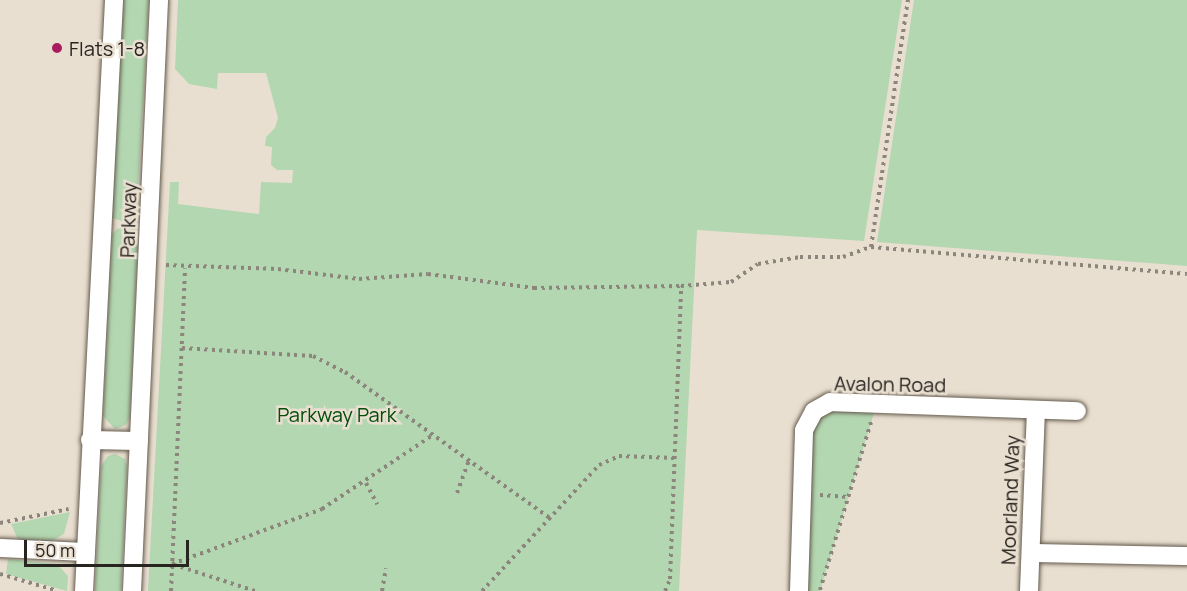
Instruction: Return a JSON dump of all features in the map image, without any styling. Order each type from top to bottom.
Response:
[{"type":"street","name":"Parkway","points":[[84,591],[114,0]]},
{"type":"street","name":"Parkway","points":[[132,591],[159,0]]},
{"type":"street","name":"Avalon Road","points":[[799,591],[804,430],[814,411],[830,402],[1077,411]]},
{"type":"street","name":"Moorland Way","points":[[1029,591],[1036,411]]},
{"type":"street","points":[[90,440],[140,441]]},
{"type":"street","points":[[0,548],[86,552]]},
{"type":"street","points":[[1031,553],[1187,556]]},
{"type":"path","points":[[871,247],[908,0]]},
{"type":"path","points":[[148,262],[185,268],[278,269],[359,279],[428,274],[534,288],[681,286],[731,282],[758,264],[800,257],[843,256],[871,247],[1187,274]]},
{"type":"path","points":[[171,591],[185,268]]},
{"type":"path","points":[[665,591],[670,579],[681,286]]},
{"type":"path","points":[[182,348],[313,356],[345,372],[551,519]]},
{"type":"path","points":[[820,591],[877,403]]},
{"type":"path","points":[[172,564],[322,509],[366,483],[433,435]]},
{"type":"path","points":[[482,591],[551,519],[598,465],[619,456],[676,458]]},
{"type":"path","points":[[457,493],[469,460]]},
{"type":"path","points":[[366,483],[377,504]]},
{"type":"path","points":[[802,494],[849,497]]},
{"type":"path","points":[[0,523],[88,506]]},
{"type":"path","points":[[172,564],[255,591]]},
{"type":"path","points":[[382,591],[386,568]]},
{"type":"path","points":[[0,574],[58,591]]},
{"type":"green space","points":[[123,0],[149,0],[135,239],[128,239],[129,223],[112,218]]},
{"type":"green space","name":"Parkway Park","points":[[178,0],[902,0],[864,241],[697,230],[679,591],[148,591],[170,182],[179,182],[178,204],[259,214],[261,182],[292,183],[293,170],[277,170],[271,165],[272,147],[265,146],[266,137],[275,128],[278,118],[266,73],[218,73],[217,89],[189,84],[175,69]]},
{"type":"green space","points":[[914,0],[1187,0],[1187,266],[877,242]]},
{"type":"green space","points":[[118,228],[123,228],[123,244],[138,246],[130,417],[126,425],[115,429],[103,416],[112,234]]},
{"type":"green space","points":[[877,403],[820,591],[800,591],[814,411]]},
{"type":"green space","points":[[115,454],[125,459],[127,467],[121,591],[95,591],[101,466],[108,456]]},
{"type":"green space","points":[[70,512],[64,534],[50,542],[19,542],[11,524]]},
{"type":"green space","points":[[8,559],[57,564],[68,576],[67,591],[6,574]]},
{"type":"place","name":"Flats 1-8","points":[[57,48]]}]
